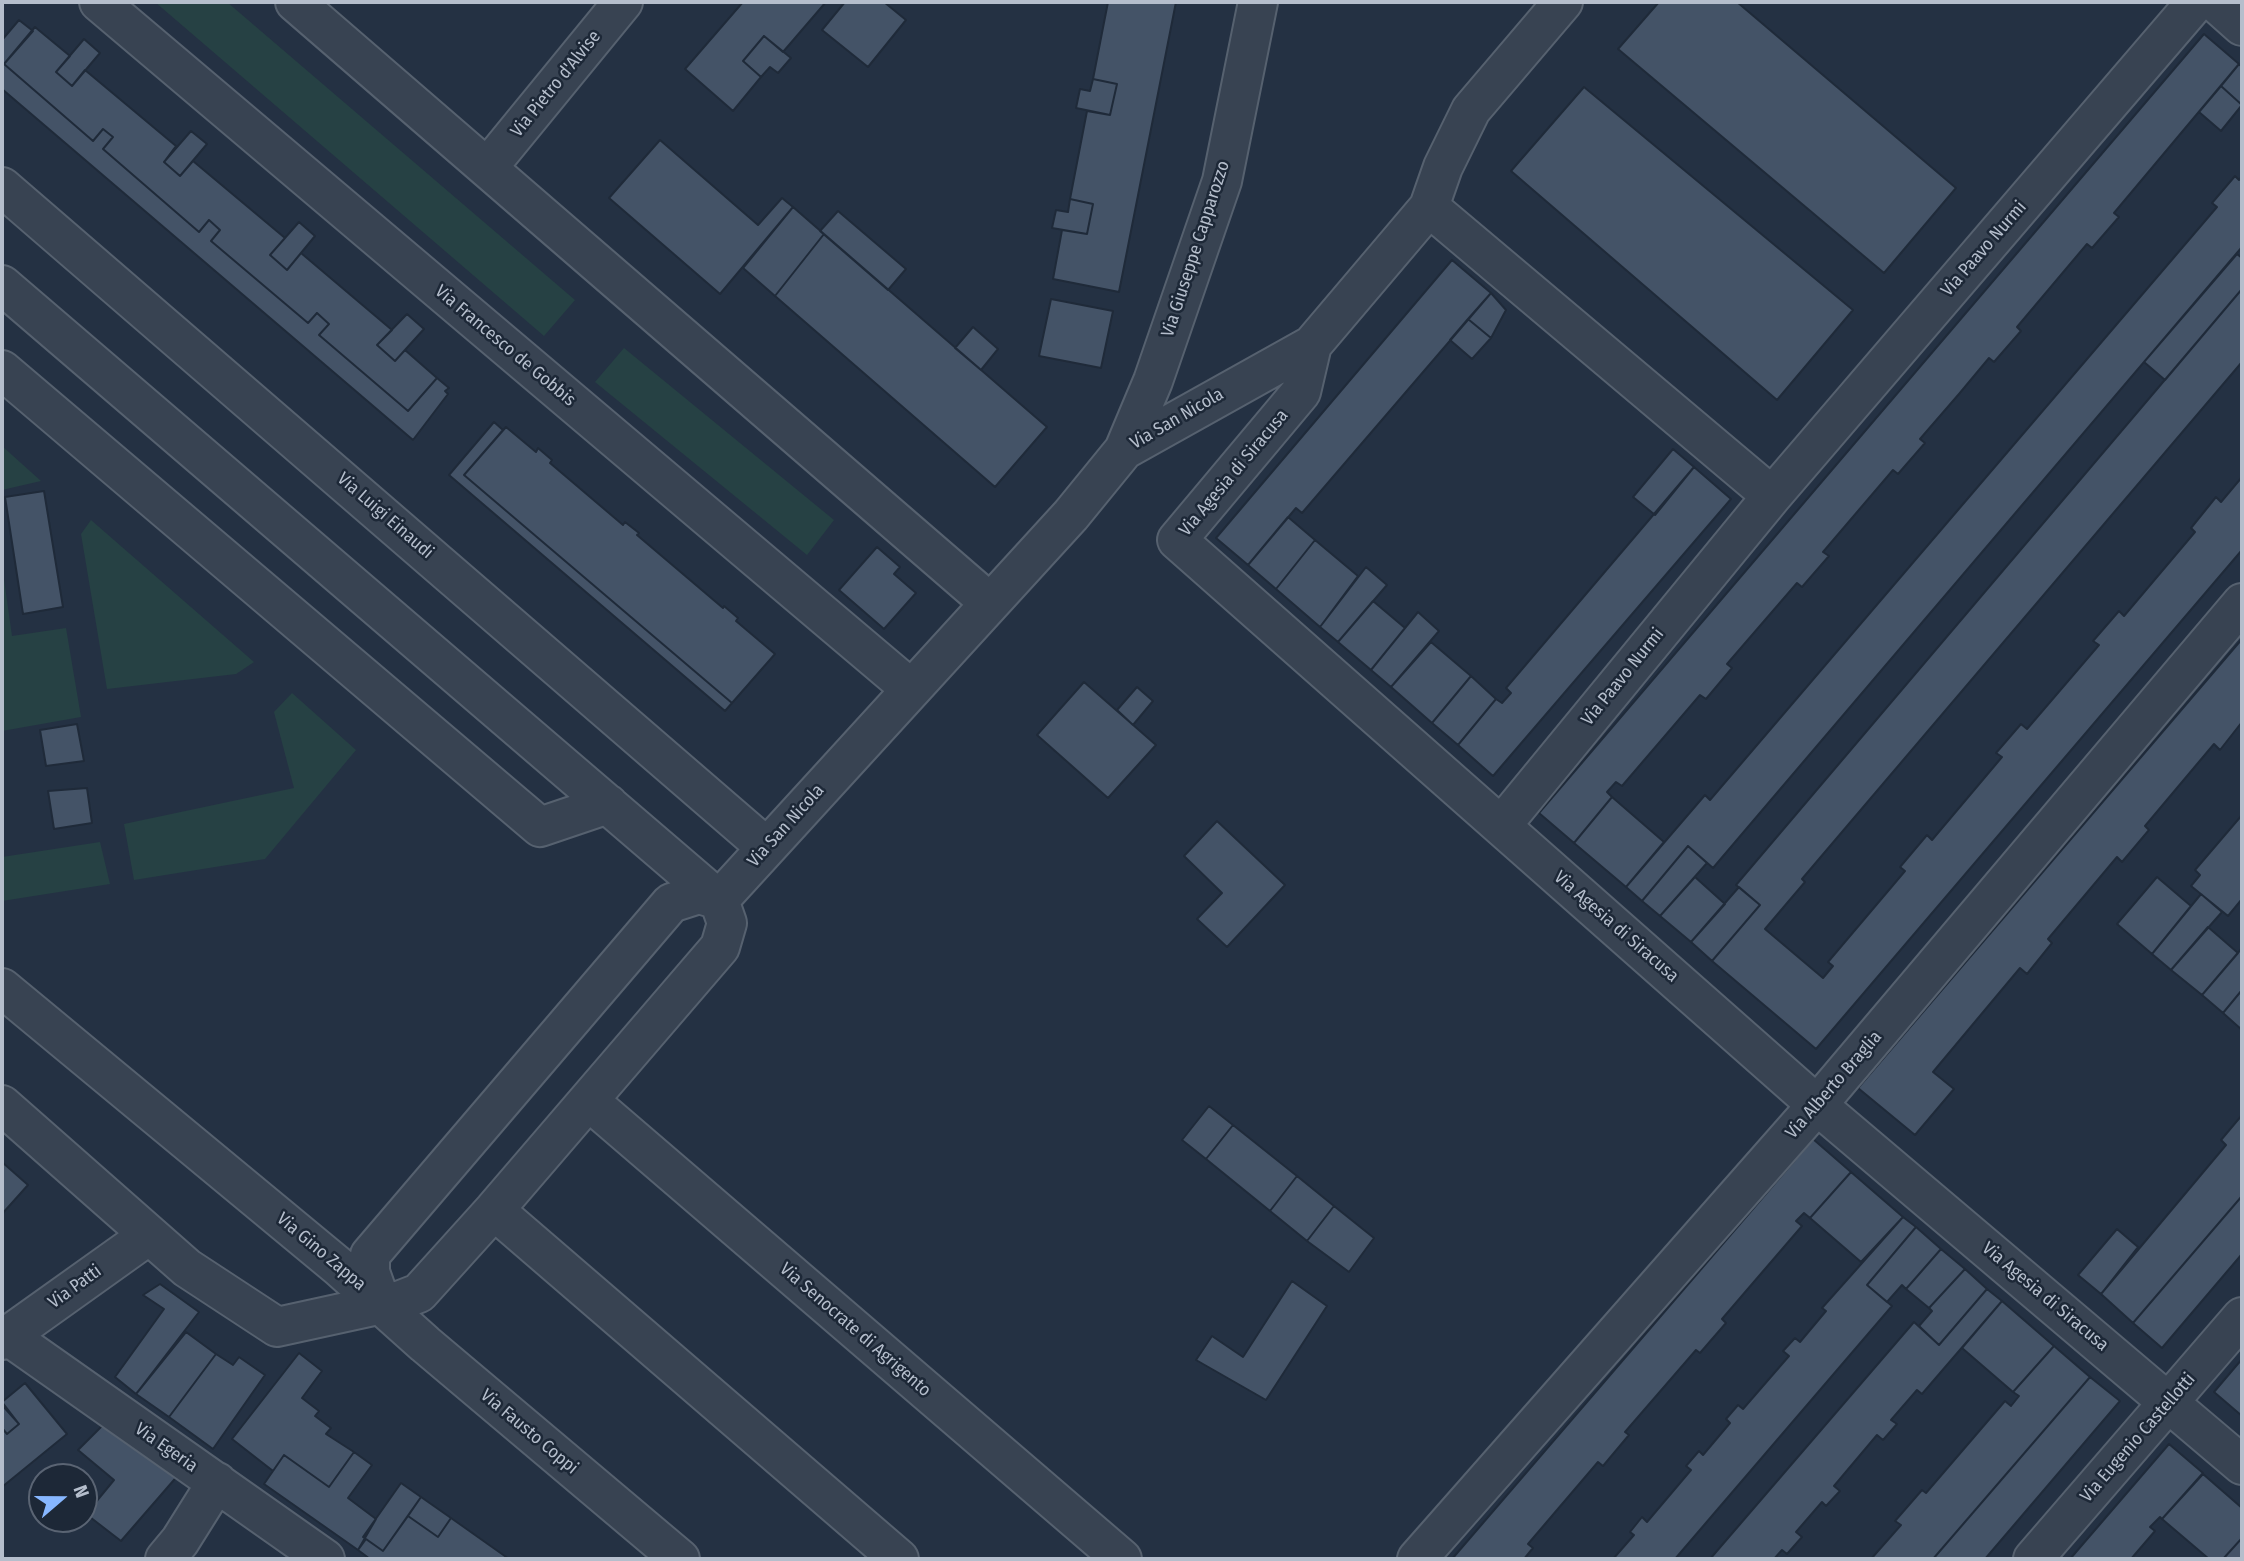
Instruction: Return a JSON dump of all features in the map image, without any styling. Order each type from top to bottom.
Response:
[{"type":"street","name":"Via Francesco de Gobbis","points":[[99,2],[911,689]]},
{"type":"street","points":[[295,2],[990,603]]},
{"type":"street","name":"Via Pietro d'Alvise","points":[[488,167],[623,2]]},
{"type":"street","name":"Via Giuseppe Capparozzo","points":[[1124,450],[1153,381],[1222,181],[1258,2]]},
{"type":"street","name":"Via San Nicola","points":[[719,900],[1071,514],[1124,450],[1312,345],[1429,208],[1443,167],[1471,110],[1563,2]]},
{"type":"street","name":"Via Paavo Nurmi","points":[[1501,826],[1772,496],[2196,2]]},
{"type":"street","points":[[2215,2],[2242,26]]},
{"type":"street","name":"Via Luigi Einaudi","points":[[2,187],[766,848]]},
{"type":"street","points":[[1429,208],[1772,496]]},
{"type":"street","points":[[2,285],[719,900],[727,923],[720,947],[494,1210],[418,1293],[401,1300],[381,1303],[370,1272],[370,1255],[671,903],[699,894],[719,900]]},
{"type":"street","name":"Via Agesia di Siracusa","points":[[1312,345],[1301,392],[1177,540],[1818,1105],[2242,1465]]},
{"type":"street","points":[[2,369],[540,827],[608,804]]},
{"type":"street","name":"Via Alberto Braglia","points":[[1417,1559],[1818,1105],[2242,603]]},
{"type":"street","name":"Via Gino Zappa","points":[[2,988],[381,1303]]},
{"type":"street","name":"Via Senocrate di Agrigento","points":[[589,1101],[1122,1559]]},
{"type":"street","name":"Via Gino Zappa","points":[[2,1105],[187,1268],[277,1327],[381,1303]]},
{"type":"street","points":[[494,1210],[899,1559]]},
{"type":"street","name":"Via Patti","points":[[5,1338],[149,1236]]},
{"type":"street","name":"Via Fausto Coppi","points":[[381,1303],[425,1345],[680,1559]]},
{"type":"street","name":"Via Eugenio Castellotti","points":[[2033,1559],[2242,1317]]},
{"type":"street","name":"Via Egeria","points":[[5,1338],[325,1559]]},
{"type":"street","points":[[165,1559],[180,1541],[217,1482]]},
{"type":"green space","points":[[155,2],[227,2],[575,300],[544,336]]},
{"type":"green space","points":[[624,348],[834,520],[807,555],[595,382]]},
{"type":"green space","points":[[2,446],[41,481],[2,490]]},
{"type":"green space","points":[[91,520],[254,662],[236,674],[107,689],[81,534]]},
{"type":"green space","points":[[2,565],[12,636],[66,628],[81,717],[2,731]]},
{"type":"green space","points":[[292,693],[356,750],[265,859],[134,880],[124,824],[294,788],[274,712]]},
{"type":"green space","points":[[100,842],[110,884],[2,901],[2,857]]},
{"type":"building","points":[[743,2],[826,2],[783,52],[764,36],[743,61],[761,77],[733,111],[685,69]]},
{"type":"building","points":[[845,2],[884,2],[906,20],[868,67],[822,30]]},
{"type":"building","points":[[1108,2],[1176,2],[1119,292],[1053,279],[1062,230],[1087,234],[1093,204],[1070,199],[1087,111],[1110,115],[1117,84],[1093,79]]},
{"type":"building","points":[[1659,2],[1737,2],[1956,188],[1884,273],[1618,49]]},
{"type":"building","points":[[19,20],[33,31],[4,64],[93,141],[103,129],[113,137],[103,149],[199,232],[209,220],[220,230],[211,241],[308,323],[317,313],[329,324],[319,335],[408,411],[437,378],[449,388],[445,391],[448,394],[413,440],[2,89],[2,40]]},
{"type":"building","points":[[35,27],[70,56],[56,72],[72,86],[85,70],[176,146],[164,162],[180,176],[193,161],[285,238],[270,255],[287,270],[301,253],[392,330],[377,345],[395,361],[405,350],[437,378],[408,411],[319,335],[329,324],[317,313],[308,323],[211,241],[220,230],[209,220],[199,232],[103,149],[113,137],[103,129],[93,141],[4,64]]},
{"type":"building","points":[[2204,34],[2239,64],[2114,213],[2119,217],[2092,248],[2087,244],[2017,327],[2021,331],[1994,362],[1989,358],[1920,439],[1925,443],[1898,474],[1893,470],[1823,552],[1829,556],[1802,587],[1797,583],[1727,664],[1732,668],[1706,699],[1700,695],[1622,786],[1616,782],[1607,792],[1612,797],[1574,843],[1539,813]]},
{"type":"building","points":[[764,36],[791,58],[778,73],[770,67],[761,77],[743,61]]},
{"type":"building","points":[[84,39],[100,53],[72,86],[56,72]]},
{"type":"building","points":[[2239,64],[2242,67],[2242,105],[2221,86]]},
{"type":"building","points":[[1093,79],[1117,84],[1110,115],[1076,108],[1080,89],[1090,91]]},
{"type":"building","points":[[2221,86],[2242,105],[2221,131],[2199,112]]},
{"type":"building","points":[[1584,87],[1853,310],[1777,400],[1511,171]]},
{"type":"building","points":[[191,131],[207,144],[180,176],[164,162]]},
{"type":"building","points":[[660,140],[758,225],[782,198],[793,207],[720,294],[609,198]]},
{"type":"building","points":[[2235,176],[2239,180],[2242,176],[2242,247],[1713,868],[1688,846],[1642,901],[1626,887],[1705,795],[1710,800],[2217,207],[2212,203]]},
{"type":"building","points":[[1070,199],[1093,204],[1087,234],[1052,228],[1056,210],[1068,212]]},
{"type":"building","points":[[793,207],[824,234],[775,296],[743,268]]},
{"type":"building","points":[[838,211],[906,269],[888,290],[820,231]]},
{"type":"building","points":[[299,222],[315,236],[287,270],[270,255]]},
{"type":"building","points":[[824,234],[1047,427],[995,487],[775,296]]},
{"type":"building","points":[[2237,254],[2242,258],[2242,289],[2165,380],[2144,362]]},
{"type":"building","points":[[1452,260],[1491,293],[1302,513],[1296,508],[1248,565],[1216,538]]},
{"type":"building","points":[[2242,289],[2242,362],[1802,879],[1805,882],[1765,929],[1823,978],[1833,966],[1828,962],[1905,871],[1900,867],[1927,835],[1932,840],[2002,757],[1996,753],[2021,724],[2027,729],[2099,645],[2093,641],[2119,611],[2124,616],[2195,532],[2191,528],[2216,497],[2221,502],[2242,477],[2242,550],[1816,1049],[1712,961],[1760,905],[1736,885]]},
{"type":"building","points":[[1491,293],[1506,310],[1491,338],[1468,319]]},
{"type":"building","points":[[1051,299],[1113,311],[1101,368],[1039,356]]},
{"type":"building","points":[[407,314],[424,329],[395,361],[377,345]]},
{"type":"building","points":[[1468,319],[1491,338],[1472,359],[1450,340]]},
{"type":"building","points":[[973,327],[998,349],[981,370],[955,348]]},
{"type":"building","points":[[494,422],[503,430],[464,475],[732,703],[725,711],[449,475]]},
{"type":"building","points":[[506,427],[536,452],[538,448],[552,460],[550,463],[623,525],[625,522],[639,533],[637,535],[738,618],[736,621],[775,654],[732,703],[464,475]]},
{"type":"building","points":[[1673,449],[1694,467],[1655,515],[1633,497]]},
{"type":"building","points":[[1694,467],[1731,499],[1493,776],[1458,745],[1496,699],[1502,703],[1511,693],[1506,688]]},
{"type":"building","points":[[44,491],[63,607],[23,614],[5,497]]},
{"type":"building","points":[[1288,517],[1315,540],[1276,589],[1248,565]]},
{"type":"building","points":[[1315,540],[1358,576],[1320,627],[1276,589]]},
{"type":"building","points":[[877,547],[900,567],[894,574],[916,593],[884,629],[839,590]]},
{"type":"building","points":[[1366,567],[1387,585],[1338,642],[1320,627]]},
{"type":"building","points":[[1373,601],[1405,628],[1371,670],[1338,642]]},
{"type":"building","points":[[1418,612],[1439,631],[1391,687],[1371,670]]},
{"type":"building","points":[[2242,639],[2242,722],[2220,750],[2214,744],[2145,826],[2149,830],[2122,862],[2117,857],[2048,939],[2052,943],[2027,974],[2020,968],[1933,1072],[1954,1089],[1915,1135],[1858,1088]]},
{"type":"building","points":[[1431,642],[1471,676],[1432,723],[1391,687]]},
{"type":"building","points":[[1471,676],[1496,699],[1458,745],[1432,723]]},
{"type":"building","points":[[1084,682],[1156,745],[1108,798],[1037,735]]},
{"type":"building","points":[[1137,687],[1153,701],[1133,725],[1117,710]]},
{"type":"building","points":[[77,724],[84,761],[46,766],[40,730]]},
{"type":"building","points":[[87,788],[92,823],[54,829],[48,791]]},
{"type":"building","points":[[1612,797],[1664,842],[1626,887],[1574,843]]},
{"type":"building","points":[[2242,815],[2242,899],[2228,916],[2191,886],[2200,875],[2195,870]]},
{"type":"building","points":[[1217,821],[1285,885],[1227,947],[1197,919],[1222,893],[1184,856]]},
{"type":"building","points":[[1688,846],[1707,863],[1660,916],[1642,901]]},
{"type":"building","points":[[1695,877],[1725,904],[1691,942],[1660,916]]},
{"type":"building","points":[[2157,877],[2191,906],[2152,954],[2117,924]]},
{"type":"building","points":[[1739,887],[1760,905],[1712,961],[1691,942]]},
{"type":"building","points":[[2201,894],[2222,912],[2171,970],[2152,954]]},
{"type":"building","points":[[2208,927],[2238,953],[2202,995],[2171,970]]},
{"type":"building","points":[[2242,948],[2242,990],[2223,1013],[2202,995]]},
{"type":"building","points":[[2242,990],[2242,1030],[2223,1013]]},
{"type":"building","points":[[1209,1106],[1233,1125],[1206,1159],[1182,1140]]},
{"type":"building","points":[[2242,1115],[2242,1196],[2133,1323],[2101,1294],[2226,1145],[2221,1140]]},
{"type":"building","points":[[1233,1125],[1297,1176],[1270,1211],[1206,1159]]},
{"type":"building","points":[[1813,1139],[1851,1172],[1810,1218],[1804,1213],[1796,1221],[1802,1226],[1722,1319],[1726,1323],[1700,1353],[1696,1350],[1625,1432],[1629,1435],[1603,1466],[1598,1462],[1528,1544],[1533,1548],[1524,1559],[1452,1559]]},
{"type":"building","points":[[2,1162],[28,1185],[2,1214]]},
{"type":"building","points":[[1851,1172],[1903,1217],[1861,1262],[1810,1218]]},
{"type":"building","points":[[1297,1176],[1334,1206],[1307,1241],[1270,1211]]},
{"type":"building","points":[[2242,1196],[2242,1254],[2162,1348],[2133,1323]]},
{"type":"building","points":[[1334,1206],[1374,1238],[1349,1272],[1307,1241]]},
{"type":"building","points":[[1903,1217],[1916,1227],[1867,1285],[1892,1306],[1675,1559],[1613,1559],[1634,1535],[1630,1532],[1642,1517],[1647,1522],[1691,1470],[1686,1466],[1699,1451],[1703,1455],[1730,1423],[1726,1419],[1738,1405],[1743,1409],[1789,1356],[1783,1351],[1795,1338],[1800,1342],[1826,1311],[1822,1308]]},
{"type":"building","points":[[1916,1227],[1941,1249],[1906,1289],[1902,1285],[1887,1302],[1867,1285]]},
{"type":"building","points":[[2117,1229],[2138,1247],[2101,1294],[2078,1275]]},
{"type":"building","points":[[1941,1249],[1965,1269],[1929,1308],[1906,1289]]},
{"type":"building","points":[[1965,1269],[1987,1289],[1939,1345],[1919,1326],[1932,1311],[1929,1308]]},
{"type":"building","points":[[1292,1281],[1327,1306],[1266,1400],[1196,1360],[1212,1336],[1243,1357]]},
{"type":"building","points":[[160,1284],[199,1312],[136,1394],[115,1377],[164,1309],[143,1295]]},
{"type":"building","points":[[1987,1289],[2002,1301],[1922,1394],[1917,1390],[1891,1420],[1897,1424],[1883,1440],[1877,1435],[1834,1486],[1840,1491],[1826,1506],[1822,1502],[1796,1532],[1802,1537],[1787,1554],[1782,1550],[1774,1559],[1710,1559],[1914,1322],[1939,1345]]},
{"type":"building","points":[[2002,1301],[2054,1346],[2013,1392],[1962,1348]]},
{"type":"building","points":[[186,1332],[216,1354],[169,1417],[136,1394]]},
{"type":"building","points":[[2054,1346],[2090,1377],[1933,1559],[1871,1559],[1901,1525],[1895,1521],[1922,1490],[1926,1493],[2005,1401],[2011,1406],[2019,1396],[2013,1392]]},
{"type":"building","points":[[299,1353],[322,1371],[302,1398],[319,1411],[315,1416],[331,1428],[326,1434],[354,1452],[329,1487],[284,1455],[273,1471],[232,1439]]},
{"type":"building","points":[[216,1354],[233,1365],[239,1357],[265,1375],[213,1449],[169,1417]]},
{"type":"building","points":[[2242,1359],[2242,1416],[2214,1392]]},
{"type":"building","points":[[2090,1377],[2120,1401],[1985,1559],[1933,1559]]},
{"type":"building","points":[[25,1383],[67,1434],[28,1463],[2,1487],[2,1428],[7,1434],[19,1424],[2,1402]]},
{"type":"building","points":[[2,1405],[19,1424],[7,1434],[2,1428]]},
{"type":"building","points":[[109,1419],[180,1473],[121,1541],[98,1523],[98,1499],[114,1480],[98,1467],[98,1463],[94,1463],[78,1450]]},
{"type":"building","points":[[2169,1444],[2203,1473],[2162,1519],[2160,1517],[2150,1527],[2155,1531],[2131,1559],[2070,1559]]},
{"type":"building","points":[[354,1452],[372,1465],[348,1498],[376,1519],[358,1550],[264,1484],[284,1455],[329,1487]]},
{"type":"building","points":[[2203,1474],[2242,1508],[2242,1538],[2223,1559],[2209,1559],[2162,1519]]},
{"type":"building","points":[[401,1483],[421,1497],[383,1551],[363,1537]]},
{"type":"building","points":[[421,1497],[451,1518],[438,1537],[408,1516]]},
{"type":"building","points":[[408,1516],[438,1537],[451,1518],[509,1559],[370,1559],[358,1550],[366,1539],[383,1551]]},
{"type":"building","points":[[2242,1538],[2242,1559],[2223,1559]]}]
